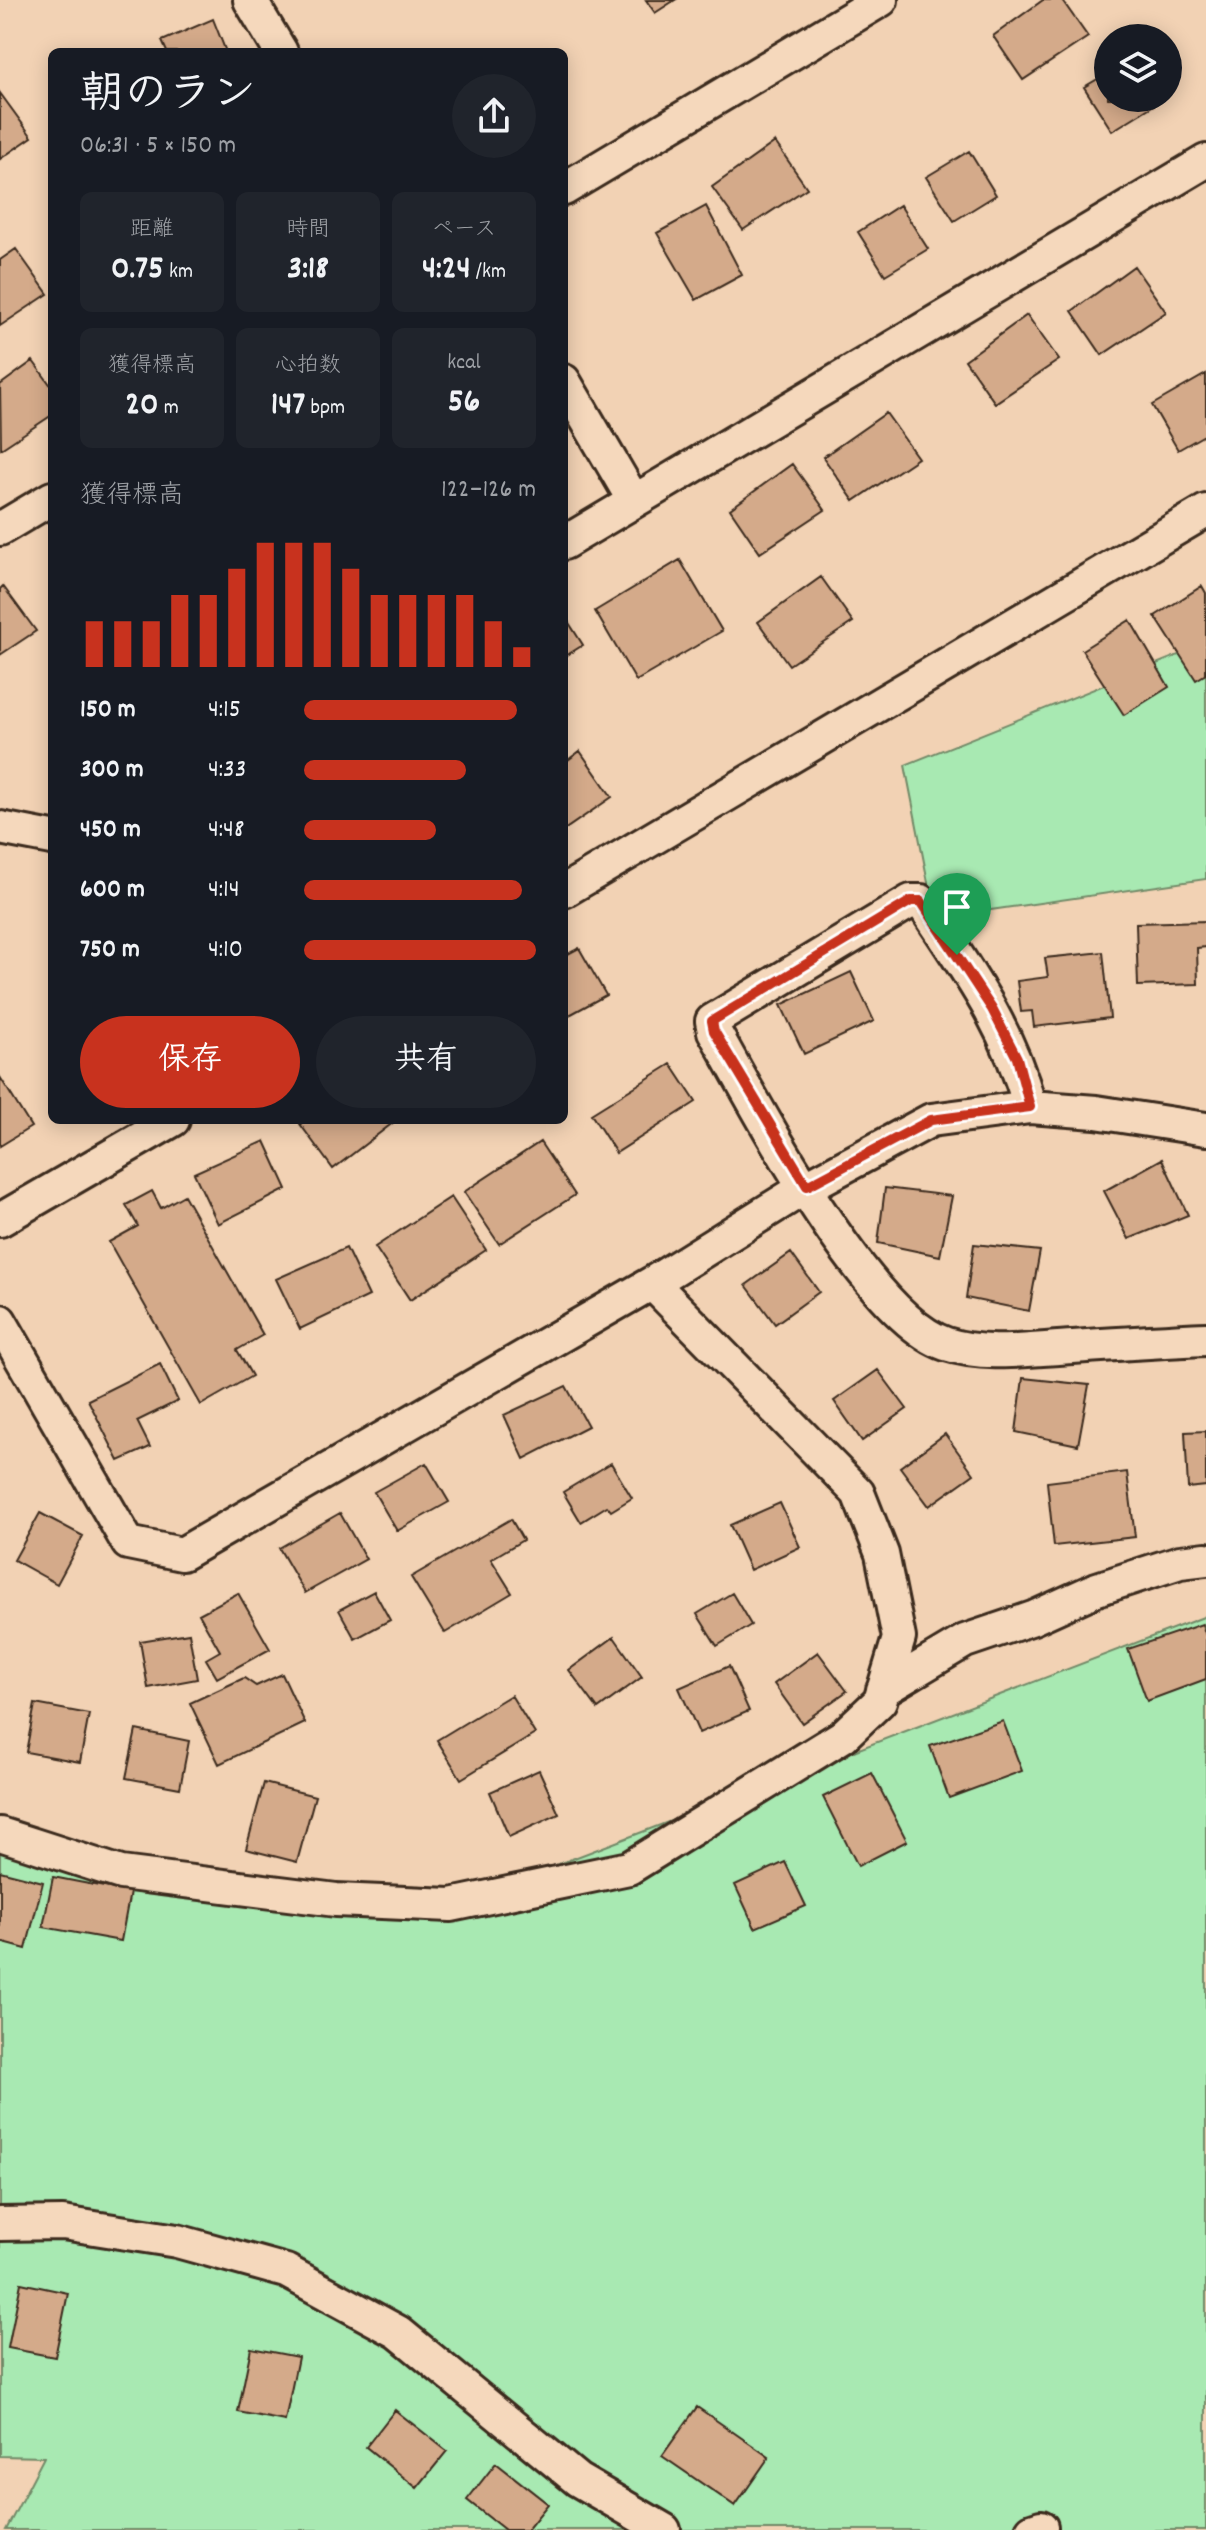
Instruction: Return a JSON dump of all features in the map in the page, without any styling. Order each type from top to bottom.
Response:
[{"type":"street","points":[[250,0],[279,48]]},
{"type":"street","points":[[568,187],[881,0]]},
{"type":"street","points":[[568,541],[1206,161]]},
{"type":"street","points":[[568,388],[634,501]]},
{"type":"street","points":[[0,529],[48,500]]},
{"type":"street","points":[[568,889],[1202,522]]},
{"type":"street","points":[[0,828],[48,837]]},
{"type":"street","points":[[1030,1107],[1017,1058],[992,1009],[921,901],[911,901],[712,1021],[714,1031],[863,1273],[897,1312],[945,1343],[985,1350],[1021,1350],[1206,1339]]},
{"type":"street","points":[[0,1321],[128,1543],[182,1554],[652,1283],[807,1186],[931,1120],[1030,1107],[1096,1112],[1206,1129]]},
{"type":"street","points":[[0,1220],[166,1124]]},
{"type":"street","points":[[0,1834],[121,1873],[336,1900],[451,1905],[629,1868],[843,1736],[880,1701],[899,1638],[882,1554],[858,1493],[652,1283]]},
{"type":"street","points":[[883,1690],[965,1641],[1033,1618],[1097,1589],[1180,1562],[1206,1559]]},
{"type":"street","points":[[0,2224],[63,2223],[177,2241],[286,2271],[398,2332],[578,2480],[664,2530]]},
{"type":"green space","points":[[1206,644],[1206,879],[935,918],[905,765]]},
{"type":"green space","points":[[1206,1616],[1206,2530],[6,2530],[44,2457],[0,2456],[0,1831],[49,1858],[423,1916]]},
{"type":"building","points":[[646,0],[675,0],[655,13]]},
{"type":"building","points":[[1043,0],[1062,0],[1088,37],[1023,80],[993,36]]},
{"type":"building","points":[[213,19],[224,48],[165,48],[162,41]]},
{"type":"building","points":[[1094,81],[1094,103],[1084,87]]},
{"type":"building","points":[[0,93],[32,137],[0,159]]},
{"type":"building","points":[[1100,112],[1143,112],[1112,131]]},
{"type":"building","points":[[775,142],[807,188],[743,230],[712,187]]},
{"type":"building","points":[[969,151],[996,195],[954,221],[926,177]]},
{"type":"building","points":[[900,205],[928,249],[885,275],[858,232]]},
{"type":"building","points":[[706,206],[742,275],[696,300],[657,233]]},
{"type":"building","points":[[16,249],[48,294],[0,326],[0,260]]},
{"type":"building","points":[[1134,266],[1166,312],[1102,355],[1072,311]]},
{"type":"building","points":[[1027,315],[1059,360],[995,403],[965,360]]},
{"type":"building","points":[[33,361],[48,382],[48,418],[1,449],[0,385]]},
{"type":"building","points":[[1206,374],[1206,434],[1178,450],[1152,405]]},
{"type":"building","points":[[886,413],[918,458],[854,501],[823,457]]},
{"type":"building","points":[[792,464],[825,510],[760,553],[730,509]]},
{"type":"building","points":[[680,560],[722,631],[636,681],[595,611]]},
{"type":"building","points":[[821,577],[853,622],[789,665],[758,622]]},
{"type":"building","points":[[3,586],[36,631],[0,655],[0,589]]},
{"type":"building","points":[[1202,586],[1206,593],[1206,674],[1196,680],[1155,616]]},
{"type":"building","points":[[1130,620],[1169,687],[1124,715],[1082,650]]},
{"type":"building","points":[[568,621],[583,645],[568,654]]},
{"type":"building","points":[[580,751],[612,797],[568,827],[568,760]]},
{"type":"building","points":[[1206,921],[1206,947],[1197,948],[1198,984],[1138,986],[1136,923]]},
{"type":"building","points":[[579,948],[606,995],[568,1016],[568,954]]},
{"type":"building","points":[[1103,952],[1110,1018],[1034,1027],[1032,1011],[1021,1012],[1017,981],[1048,977],[1045,958]]},
{"type":"building","points":[[851,972],[874,1021],[804,1054],[781,1005]]},
{"type":"building","points":[[671,1064],[696,1102],[616,1153],[591,1114]]},
{"type":"building","points":[[0,1077],[31,1127],[0,1146]]},
{"type":"building","points":[[300,1124],[391,1124],[333,1169]]},
{"type":"building","points":[[265,1141],[287,1189],[218,1224],[194,1173]]},
{"type":"building","points":[[540,1142],[575,1195],[499,1244],[464,1192]]},
{"type":"building","points":[[1162,1159],[1188,1215],[1129,1239],[1104,1191]]},
{"type":"building","points":[[885,1188],[952,1196],[940,1256],[878,1243]]},
{"type":"building","points":[[152,1191],[161,1208],[184,1195],[263,1335],[237,1350],[252,1376],[201,1405],[109,1242],[138,1226],[126,1205]]},
{"type":"building","points":[[451,1197],[486,1250],[410,1300],[375,1247]]},
{"type":"building","points":[[974,1244],[1040,1251],[1029,1311],[966,1298]]},
{"type":"building","points":[[346,1248],[369,1296],[300,1329],[276,1279]]},
{"type":"building","points":[[791,1253],[819,1292],[775,1324],[746,1285]]},
{"type":"building","points":[[160,1364],[178,1401],[137,1421],[150,1447],[119,1461],[88,1400]]},
{"type":"building","points":[[878,1370],[907,1409],[862,1441],[834,1401]]},
{"type":"building","points":[[1023,1378],[1089,1385],[1078,1445],[1016,1432]]},
{"type":"building","points":[[566,1386],[588,1426],[524,1459],[504,1415]]},
{"type":"building","points":[[1206,1431],[1206,1486],[1188,1488],[1185,1432]]},
{"type":"building","points":[[945,1434],[974,1474],[929,1506],[900,1467]]},
{"type":"building","points":[[426,1463],[449,1502],[397,1531],[374,1492]]},
{"type":"building","points":[[611,1463],[632,1498],[611,1511],[607,1506],[581,1522],[563,1492]]},
{"type":"building","points":[[1127,1472],[1135,1537],[1054,1546],[1047,1482]]},
{"type":"building","points":[[780,1503],[800,1547],[750,1570],[730,1525]]},
{"type":"building","points":[[40,1513],[83,1536],[57,1584],[14,1560]]},
{"type":"building","points":[[340,1513],[366,1559],[305,1593],[279,1548]]},
{"type":"building","points":[[511,1519],[523,1540],[491,1559],[512,1593],[445,1633],[411,1577]]},
{"type":"building","points":[[374,1591],[390,1620],[355,1639],[339,1610]]},
{"type":"building","points":[[238,1593],[270,1649],[217,1678],[206,1659],[220,1651],[199,1614]]},
{"type":"building","points":[[732,1593],[751,1625],[717,1646],[697,1614]]},
{"type":"building","points":[[1202,1624],[1206,1636],[1206,1679],[1147,1701],[1128,1649]]},
{"type":"building","points":[[189,1633],[197,1679],[148,1688],[140,1641]]},
{"type":"building","points":[[614,1637],[642,1677],[598,1709],[569,1670]]},
{"type":"building","points":[[818,1652],[847,1691],[802,1723],[774,1684]]},
{"type":"building","points":[[729,1666],[749,1711],[699,1733],[679,1688]]},
{"type":"building","points":[[282,1674],[305,1723],[219,1764],[190,1703],[244,1678],[256,1686]]},
{"type":"building","points":[[511,1695],[535,1734],[461,1779],[437,1740]]},
{"type":"building","points":[[35,1704],[89,1714],[80,1762],[26,1752]]},
{"type":"building","points":[[1003,1721],[1022,1771],[949,1798],[930,1746]]},
{"type":"building","points":[[136,1730],[189,1741],[180,1788],[126,1778]]},
{"type":"building","points":[[539,1770],[559,1814],[509,1837],[490,1792]]},
{"type":"building","points":[[872,1773],[907,1841],[858,1866],[823,1797]]},
{"type":"building","points":[[264,1783],[315,1796],[297,1862],[246,1849]]},
{"type":"building","points":[[785,1862],[806,1906],[755,1928],[735,1885]]},
{"type":"building","points":[[0,1871],[43,1882],[26,1949],[0,1942]]},
{"type":"building","points":[[53,1877],[130,1892],[121,1941],[43,1927]]},
{"type":"building","points":[[21,2283],[68,2293],[55,2357],[8,2348]]},
{"type":"building","points":[[251,2348],[298,2357],[285,2421],[238,2412]]},
{"type":"building","points":[[697,2407],[769,2457],[735,2506],[662,2456]]},
{"type":"building","points":[[395,2410],[447,2451],[417,2488],[366,2447]]},
{"type":"building","points":[[496,2463],[548,2504],[527,2530],[505,2530],[467,2500]]},
{"type":"route","points":[[911,901],[921,901],[957,955],[992,1009],[1017,1058],[1030,1107],[931,1120],[807,1186],[789,1162],[714,1031],[712,1021],[911,901]]}]
